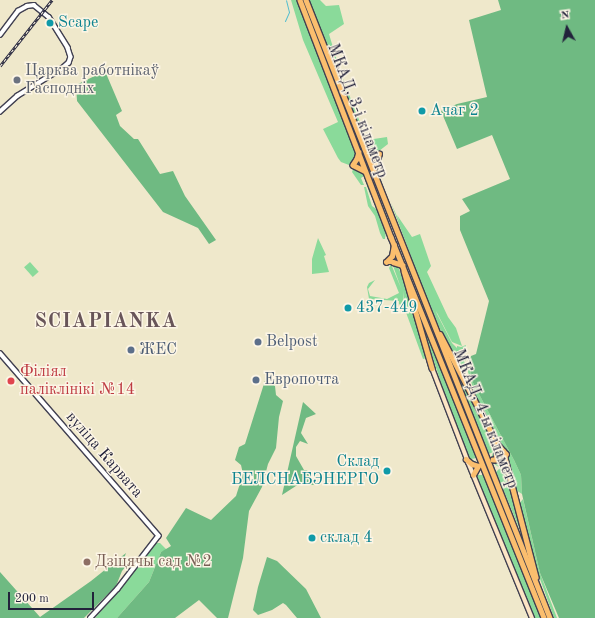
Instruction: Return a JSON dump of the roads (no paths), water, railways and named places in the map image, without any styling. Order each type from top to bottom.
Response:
[{"type":"highway","name":"МКАД, 3-і кіламетр","points":[[300,0],[389,231]]},
{"type":"highway","name":"МКАД, 3-і кіламетр","points":[[306,0],[396,229]]},
{"type":"highway","points":[[363,146],[370,154],[379,154],[375,161],[373,172]]},
{"type":"highway","points":[[359,152],[353,165],[359,166],[367,172]]},
{"type":"highway","name":"МКАД, 4-ы кіламетр","points":[[396,229],[550,618]]},
{"type":"highway","name":"МКАД, 4-ы кіламетр","points":[[389,231],[544,618]]},
{"type":"highway","points":[[394,243],[392,256],[386,262],[396,262],[403,265],[404,275],[432,368]]},
{"type":"highway","points":[[432,319],[498,445],[506,454],[506,468],[516,498],[541,596]]},
{"type":"highway","points":[[503,451],[499,451],[498,459],[506,468]]},
{"type":"highway","points":[[498,459],[505,458]]},
{"type":"highway","points":[[466,459],[472,464],[478,466]]},
{"type":"highway","points":[[471,469],[478,466]]},
{"type":"highway","points":[[473,474],[478,466]]},
{"type":"main road","points":[[432,368],[466,459],[532,618]]},
{"type":"street","points":[[0,35],[18,11],[27,6],[34,5],[44,12],[53,23],[71,54],[71,60],[62,69],[18,96],[0,112]]},
{"type":"street","name":"вуліца Карвата","points":[[0,353],[159,536],[118,589],[92,618]]},
{"type":"waterway","points":[[285,21],[289,12],[286,0]]},
{"type":"railway","points":[[0,66],[52,0]]},
{"type":"place","name":"Scape","points":[[50,23]]},
{"type":"place","name":"Царква работнікаў Гасподніх","points":[[17,80]]},
{"type":"place","name":"Ачаг 2","points":[[422,111]]},
{"type":"place","name":"437-449","points":[[348,308]]},
{"type":"place","name":"Belpost","points":[[258,342]]},
{"type":"place","name":"ЖЕС","points":[[131,350]]},
{"type":"place","name":"Европочта","points":[[256,380]]},
{"type":"place","name":"Філіял паліклінікі №14","points":[[11,381]]},
{"type":"place","name":"Склад БЕЛСНАБЭНЕРГО","points":[[387,471]]},
{"type":"place","name":"склад 4","points":[[312,538]]},
{"type":"place","name":"Дзіцячы сад №2","points":[[87,562]]},
{"type":"district","name":"SCIAPIANKA","points":[[106,322]]}]
